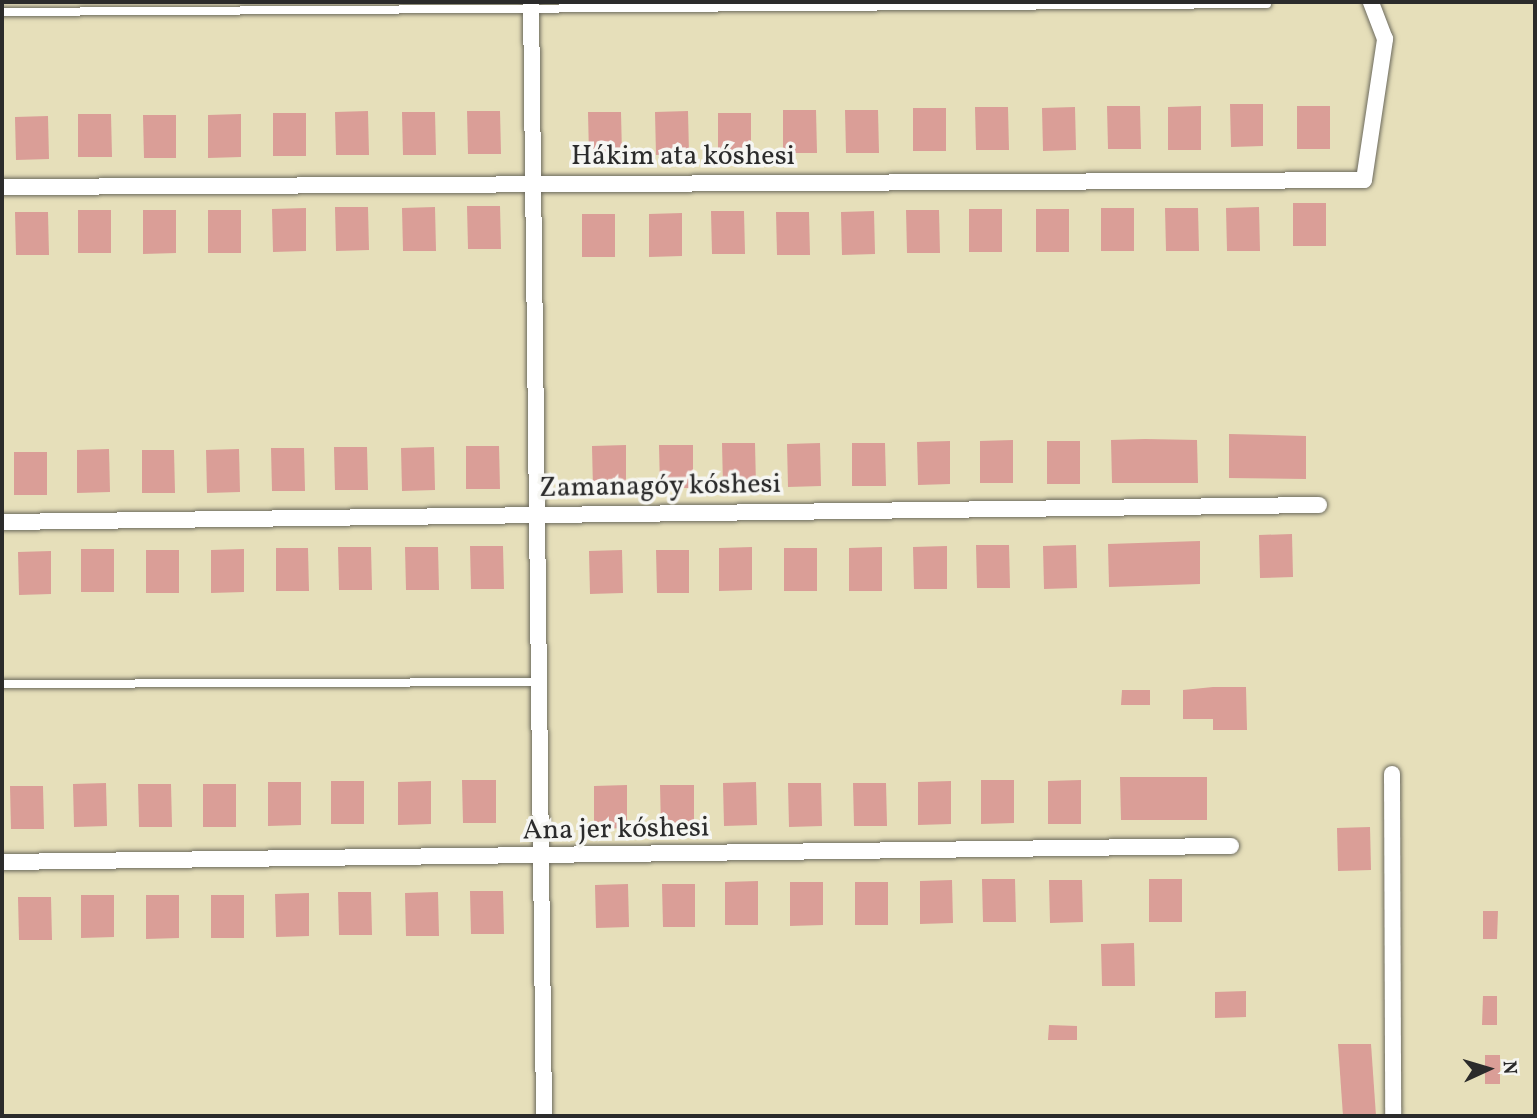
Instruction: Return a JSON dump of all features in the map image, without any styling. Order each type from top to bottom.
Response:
[{"type":"street","name":"Hákim ata kóshesi","points":[[2,187],[1364,180],[1385,39],[1371,2]]},
{"type":"street","points":[[531,5],[544,1116]]},
{"type":"street","name":"Zamanagóy kóshesi","points":[[2,522],[1319,505]]},
{"type":"street","points":[[1392,774],[1393,1116]]},
{"type":"street","name":"Ana jer kóshesi","points":[[2,862],[1231,846]]},
{"type":"lane","points":[[2,12],[531,5],[1267,4]]},
{"type":"lane","points":[[2,684],[539,682]]},
{"type":"building","points":[[1230,104],[1263,104],[1263,146],[1231,147]]},
{"type":"building","points":[[1107,106],[1140,106],[1141,149],[1108,149]]},
{"type":"building","points":[[1201,106],[1201,150],[1168,150],[1168,107]]},
{"type":"building","points":[[1297,106],[1330,106],[1330,149],[1297,149]]},
{"type":"building","points":[[975,107],[1008,107],[1009,150],[976,150]]},
{"type":"building","points":[[1075,107],[1076,150],[1043,151],[1042,108]]},
{"type":"building","points":[[913,108],[946,108],[946,151],[913,151]]},
{"type":"building","points":[[783,110],[816,110],[817,153],[783,153]]},
{"type":"building","points":[[845,110],[878,110],[879,153],[846,153]]},
{"type":"building","points":[[368,111],[369,155],[336,155],[335,112]]},
{"type":"building","points":[[467,111],[500,111],[501,154],[468,154]]},
{"type":"building","points":[[688,111],[689,154],[656,155],[655,112]]},
{"type":"building","points":[[402,112],[435,112],[436,155],[403,155]]},
{"type":"building","points":[[588,112],[621,112],[622,155],[589,155]]},
{"type":"building","points":[[273,113],[306,113],[306,156],[273,156]]},
{"type":"building","points":[[718,113],[751,113],[751,156],[718,156]]},
{"type":"building","points":[[78,114],[111,114],[112,157],[78,157]]},
{"type":"building","points":[[241,114],[241,157],[208,158],[208,115]]},
{"type":"building","points":[[143,115],[176,115],[176,158],[144,158]]},
{"type":"building","points":[[48,116],[49,159],[16,160],[15,117]]},
{"type":"building","points":[[1293,203],[1326,203],[1326,246],[1293,246]]},
{"type":"building","points":[[467,206],[500,206],[501,249],[468,249]]},
{"type":"building","points":[[335,207],[368,207],[369,250],[336,251]]},
{"type":"building","points":[[435,207],[436,251],[403,251],[402,208]]},
{"type":"building","points":[[1259,207],[1260,251],[1227,251],[1226,208]]},
{"type":"building","points":[[306,208],[306,251],[273,252],[272,209]]},
{"type":"building","points":[[1101,208],[1134,208],[1134,251],[1101,251]]},
{"type":"building","points":[[1165,208],[1198,208],[1199,251],[1166,251]]},
{"type":"building","points":[[969,209],[1002,209],[1002,252],[969,252]]},
{"type":"building","points":[[1036,209],[1069,209],[1069,252],[1036,252]]},
{"type":"building","points":[[78,210],[111,210],[111,253],[78,253]]},
{"type":"building","points":[[143,210],[176,210],[176,253],[143,254]]},
{"type":"building","points":[[208,210],[241,210],[241,253],[208,253]]},
{"type":"building","points":[[906,210],[939,210],[940,253],[907,253]]},
{"type":"building","points":[[711,211],[744,211],[745,254],[712,254]]},
{"type":"building","points":[[874,211],[875,254],[842,255],[841,212]]},
{"type":"building","points":[[15,212],[48,212],[49,255],[16,255]]},
{"type":"building","points":[[776,212],[809,212],[810,255],[777,255]]},
{"type":"building","points":[[682,213],[682,256],[649,257],[649,214]]},
{"type":"building","points":[[582,214],[615,214],[615,257],[582,257]]},
{"type":"building","points":[[1229,434],[1306,436],[1306,479],[1229,478]]},
{"type":"building","points":[[1013,440],[1013,483],[980,483],[980,441]]},
{"type":"building","points":[[1111,440],[1197,440],[1198,483],[1112,483]]},
{"type":"building","points":[[950,441],[950,484],[918,485],[917,442]]},
{"type":"building","points":[[1047,441],[1080,441],[1080,484],[1047,484]]},
{"type":"building","points":[[722,443],[755,443],[756,486],[723,486]]},
{"type":"building","points":[[820,443],[821,486],[788,487],[787,444]]},
{"type":"building","points":[[852,443],[885,443],[886,486],[852,486]]},
{"type":"building","points":[[626,445],[626,489],[593,489],[592,446]]},
{"type":"building","points":[[659,445],[693,445],[693,488],[660,488]]},
{"type":"building","points":[[466,446],[499,446],[500,489],[466,489]]},
{"type":"building","points":[[334,447],[367,447],[368,490],[335,490]]},
{"type":"building","points":[[434,447],[435,490],[402,491],[401,448]]},
{"type":"building","points":[[271,448],[304,448],[305,491],[272,491]]},
{"type":"building","points":[[109,449],[110,492],[77,493],[77,450]]},
{"type":"building","points":[[239,449],[240,492],[207,493],[206,450]]},
{"type":"building","points":[[142,450],[174,450],[175,493],[142,493]]},
{"type":"building","points":[[14,452],[47,452],[47,495],[14,495]]},
{"type":"building","points":[[1292,534],[1293,577],[1260,578],[1259,535]]},
{"type":"building","points":[[1200,541],[1200,584],[1109,587],[1108,544]]},
{"type":"building","points":[[976,545],[1009,545],[1010,588],[977,588]]},
{"type":"building","points":[[1076,545],[1077,588],[1044,589],[1043,546]]},
{"type":"building","points":[[470,546],[503,546],[504,589],[471,589]]},
{"type":"building","points":[[947,546],[947,589],[914,589],[913,547]]},
{"type":"building","points":[[338,547],[371,547],[372,590],[339,590]]},
{"type":"building","points":[[405,547],[438,547],[439,590],[406,590]]},
{"type":"building","points":[[752,547],[752,590],[719,591],[719,548]]},
{"type":"building","points":[[882,547],[882,591],[849,591],[849,548]]},
{"type":"building","points":[[276,548],[308,548],[309,591],[276,591]]},
{"type":"building","points":[[784,548],[817,548],[817,591],[784,591]]},
{"type":"building","points":[[81,549],[114,549],[114,592],[81,592]]},
{"type":"building","points":[[244,549],[244,592],[211,593],[211,550]]},
{"type":"building","points":[[146,550],[179,550],[179,593],[146,593]]},
{"type":"building","points":[[622,550],[623,593],[590,594],[589,551]]},
{"type":"building","points":[[656,550],[689,550],[689,593],[657,593]]},
{"type":"building","points":[[51,551],[51,594],[19,595],[18,552]]},
{"type":"building","points":[[1246,687],[1247,730],[1213,730],[1213,719],[1183,719],[1183,690]]},
{"type":"building","points":[[1122,690],[1150,690],[1150,705],[1121,705]]},
{"type":"building","points":[[1120,777],[1207,777],[1207,820],[1121,820]]},
{"type":"building","points":[[462,780],[496,780],[496,823],[463,823]]},
{"type":"building","points":[[981,780],[1014,780],[1014,823],[981,824]]},
{"type":"building","points":[[1081,780],[1081,824],[1048,824],[1048,781]]},
{"type":"building","points":[[331,781],[364,781],[364,824],[331,824]]},
{"type":"building","points":[[431,781],[431,824],[398,825],[398,782]]},
{"type":"building","points":[[951,781],[951,824],[918,825],[918,782]]},
{"type":"building","points":[[268,782],[301,782],[301,825],[268,826]]},
{"type":"building","points":[[756,782],[757,825],[724,826],[723,783]]},
{"type":"building","points":[[106,783],[107,826],[74,827],[73,784]]},
{"type":"building","points":[[788,783],[821,783],[822,826],[789,827]]},
{"type":"building","points":[[853,783],[886,783],[887,826],[854,826]]},
{"type":"building","points":[[138,784],[171,784],[172,827],[139,827]]},
{"type":"building","points":[[203,784],[236,784],[236,827],[203,827]]},
{"type":"building","points":[[627,785],[627,828],[594,829],[594,786]]},
{"type":"building","points":[[660,785],[694,785],[694,828],[661,828]]},
{"type":"building","points":[[10,786],[43,786],[44,829],[11,829]]},
{"type":"building","points":[[1370,827],[1371,870],[1338,871],[1337,828]]},
{"type":"building","points":[[982,879],[1015,879],[1016,922],[983,922]]},
{"type":"building","points":[[1149,879],[1182,879],[1182,922],[1149,922]]},
{"type":"building","points":[[952,880],[953,923],[920,924],[920,881]]},
{"type":"building","points":[[1049,880],[1082,880],[1083,922],[1050,923]]},
{"type":"building","points":[[758,881],[758,925],[725,925],[725,882]]},
{"type":"building","points":[[790,882],[823,882],[823,925],[790,926]]},
{"type":"building","points":[[855,882],[888,882],[888,925],[855,925]]},
{"type":"building","points":[[628,884],[629,927],[596,928],[595,885]]},
{"type":"building","points":[[662,884],[695,884],[695,927],[663,927]]},
{"type":"building","points":[[470,891],[503,891],[504,934],[471,934]]},
{"type":"building","points":[[338,892],[371,892],[372,935],[339,935]]},
{"type":"building","points":[[438,892],[439,936],[406,936],[405,893]]},
{"type":"building","points":[[309,893],[309,936],[276,937],[275,894]]},
{"type":"building","points":[[81,895],[114,895],[114,937],[81,938]]},
{"type":"building","points":[[146,895],[179,895],[179,938],[146,939]]},
{"type":"building","points":[[211,895],[244,895],[244,938],[211,938]]},
{"type":"building","points":[[18,897],[51,897],[52,940],[19,940]]},
{"type":"building","points":[[1483,911],[1498,911],[1497,939],[1483,939]]},
{"type":"building","points":[[1134,943],[1135,986],[1102,986],[1101,944]]},
{"type":"building","points":[[1246,991],[1246,1017],[1215,1018],[1215,992]]},
{"type":"building","points":[[1483,996],[1497,996],[1497,1025],[1482,1025]]},
{"type":"building","points":[[1049,1025],[1077,1026],[1077,1040],[1048,1040]]},
{"type":"building","points":[[1338,1044],[1371,1044],[1376,1116],[1343,1116]]},
{"type":"building","points":[[1485,1055],[1500,1055],[1500,1084],[1485,1084]]}]
